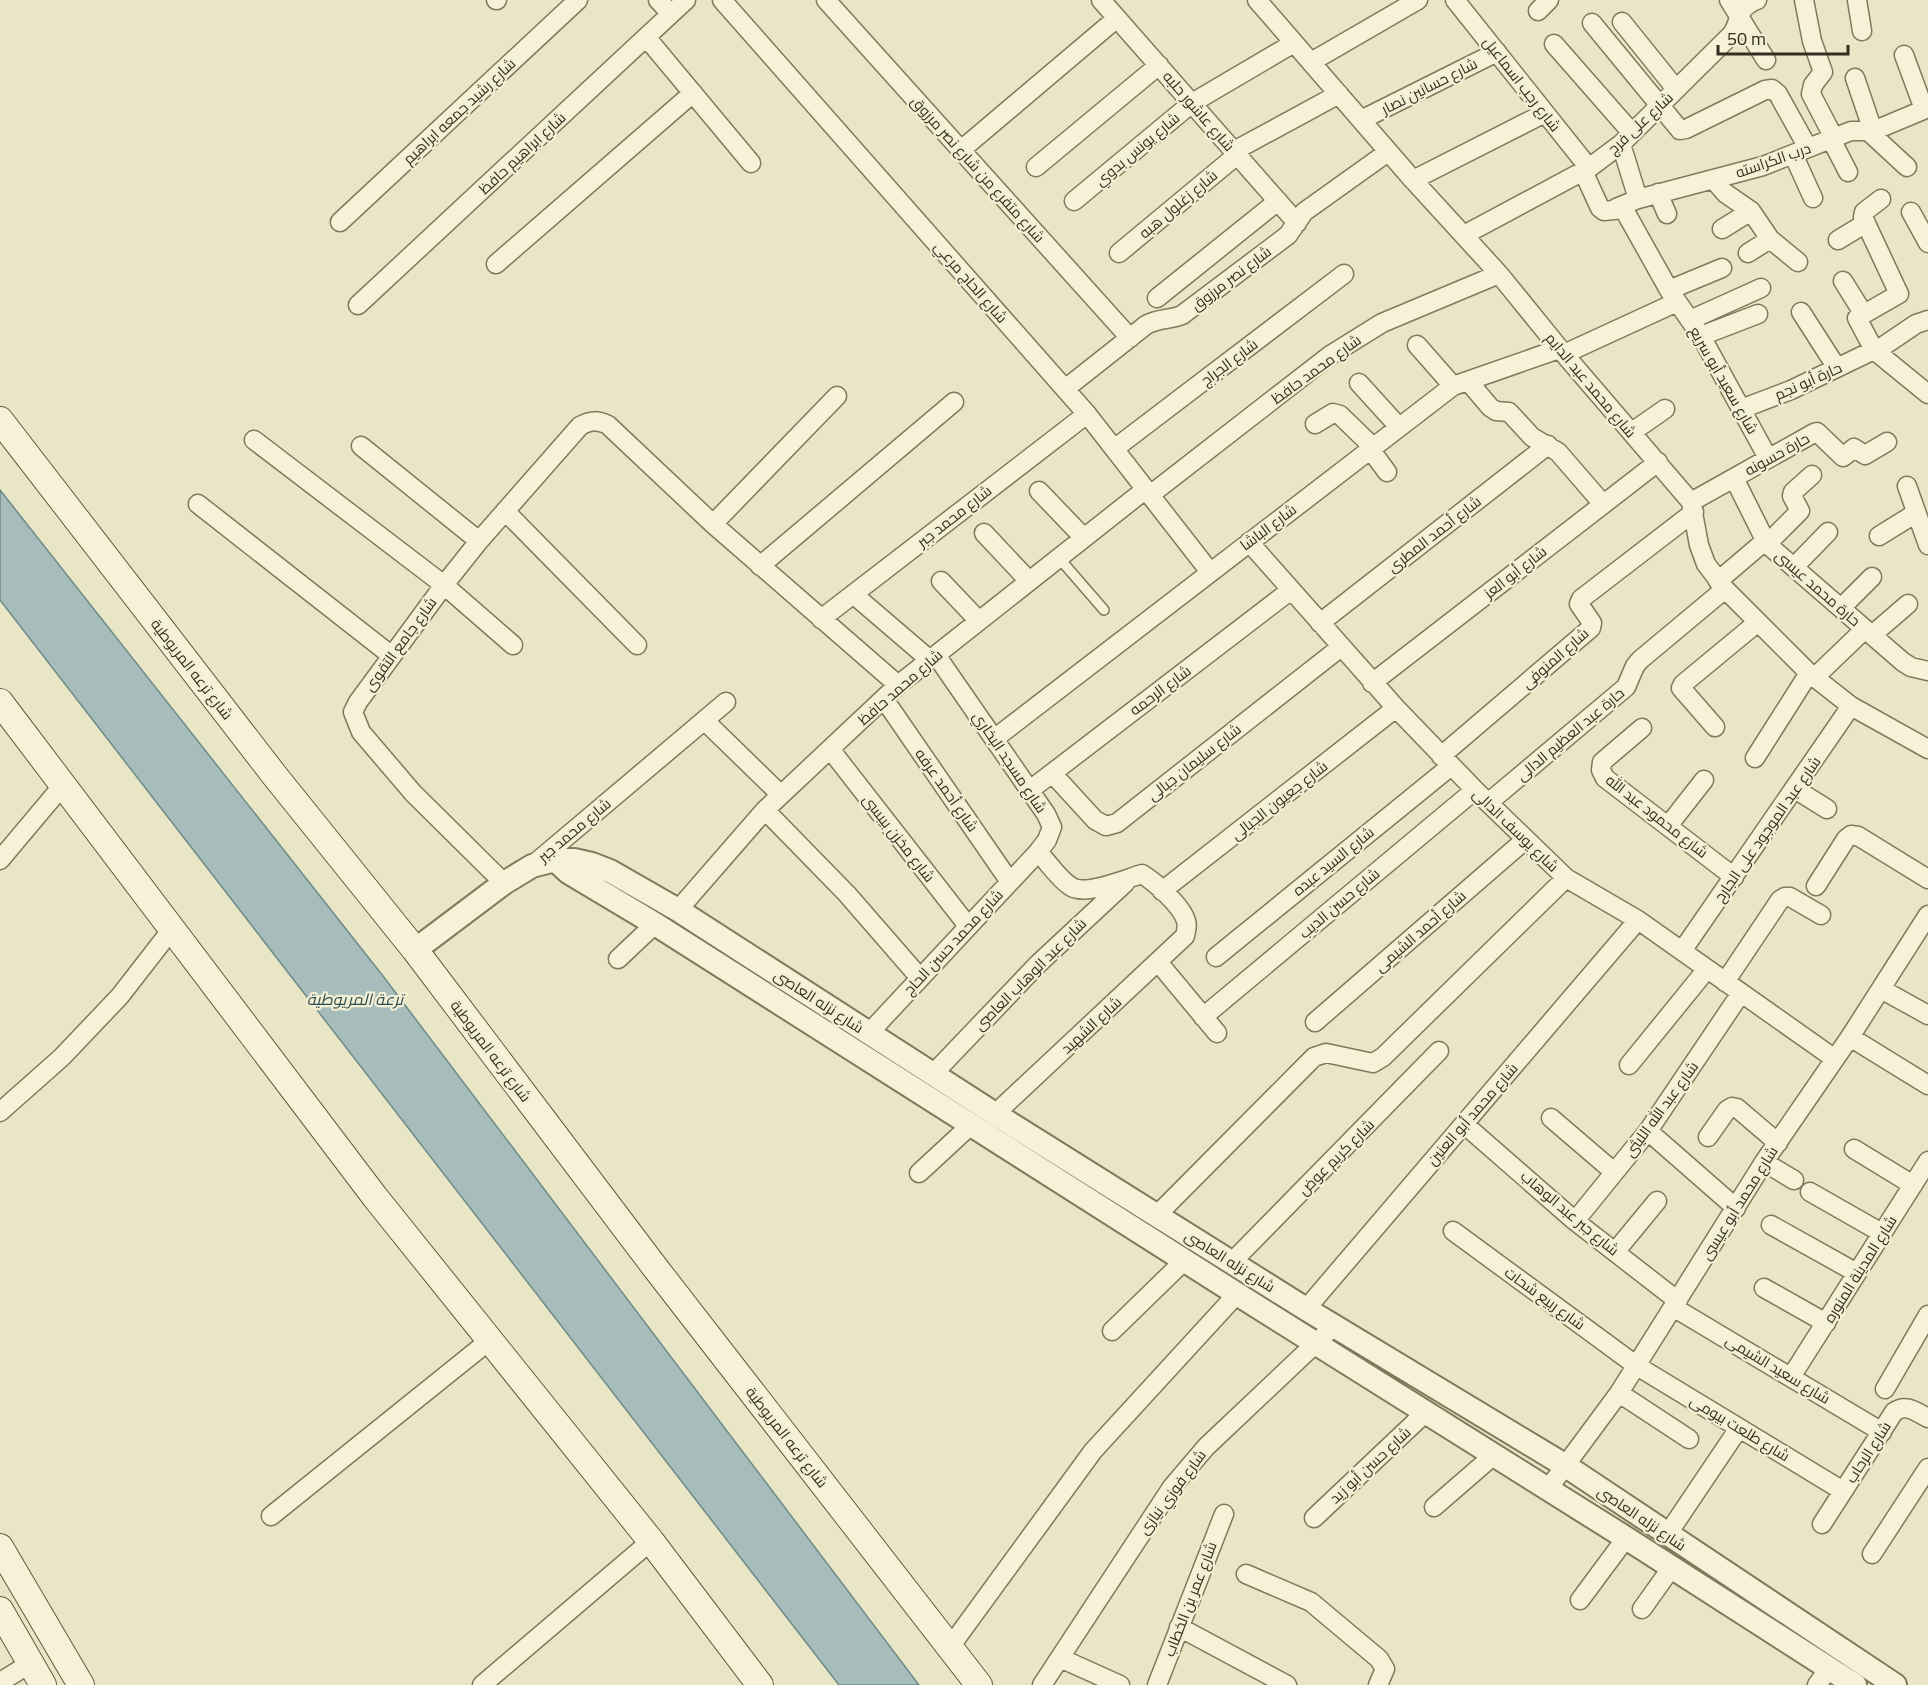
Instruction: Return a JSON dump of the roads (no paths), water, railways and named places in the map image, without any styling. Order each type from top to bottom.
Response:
[{"type":"main road","name":"شارع ترعه المريوطية","points":[[0,420],[275,776],[415,950],[657,1270],[979,1685]]},
{"type":"main road","points":[[0,702],[375,1197],[651,1541],[760,1685]]},
{"type":"main road","points":[[0,1547],[81,1685]]},
{"type":"main road","points":[[0,1610],[43,1685]]},
{"type":"street","name":"شارع رشيد جمعه ابراهيم","points":[[340,222],[578,0]]},
{"type":"street","points":[[658,0],[671,14]]},
{"type":"street","name":"شارع ابراهيم حافظ","points":[[358,305],[686,0]]},
{"type":"street","name":"شارع الحاج مرعي","points":[[722,0],[1087,414],[1210,572]]},
{"type":"street","name":"شارع متفرع من شارع نصر مرزوق","points":[[826,0],[1130,338]]},
{"type":"street","name":"شارع عاشور حلبه","points":[[1101,0],[1297,223]]},
{"type":"street","points":[[1311,62],[1419,0]]},
{"type":"street","name":"شارع رجب اسماعيل","points":[[1455,0],[1545,112],[1586,169],[1600,208],[1604,211],[1616,208]]},
{"type":"street","points":[[1730,0],[1766,60]]},
{"type":"street","name":"شارع على فرج","points":[[1464,235],[1586,169],[1626,138],[1732,34],[1738,26],[1739,16],[1744,7],[1756,0]]},
{"type":"street","points":[[1804,0],[1812,41],[1823,72],[1813,85],[1811,94],[1848,172]]},
{"type":"street","points":[[1857,0],[1862,31]]},
{"type":"street","name":"شارع محمد عبد الدايم","points":[[1260,1],[1388,152],[1499,274],[1658,462],[1693,507]]},
{"type":"street","points":[[961,150],[1117,18]]},
{"type":"street","points":[[1622,22],[1676,89]]},
{"type":"street","points":[[1592,23],[1680,130],[1765,90],[1772,89],[1778,94],[1800,151],[1814,198]]},
{"type":"street","points":[[646,37],[751,163]]},
{"type":"street","name":"شارع يونس بدوي","points":[[1074,201],[1192,103],[1294,43]]},
{"type":"street","points":[[1554,44],[1626,138],[1638,198]]},
{"type":"street","name":"شارع حسانين نصار","points":[[1361,120],[1497,52]]},
{"type":"street","points":[[1904,55],[1926,109]]},
{"type":"street","points":[[1036,167],[1159,65]]},
{"type":"street","points":[[1855,78],[1870,131],[1907,167]]},
{"type":"street","points":[[496,264],[693,93]]},
{"type":"street","name":"شارع زغلول هبه","points":[[1119,253],[1236,153],[1339,94]]},
{"type":"street","name":"درب الكراسته","points":[[1616,208],[1638,198],[1763,166],[1851,131],[1870,131],[1926,109]]},
{"type":"street","points":[[1413,180],[1545,112]]},
{"type":"street","name":"شارع نصر مرزوق","points":[[1065,389],[1154,320],[1182,315],[1288,235],[1304,212],[1388,152]]},
{"type":"street","points":[[1713,179],[1725,193],[1751,211],[1770,239],[1798,262]]},
{"type":"street","points":[[1658,193],[1667,214]]},
{"type":"street","points":[[1881,199],[1863,214],[1899,294],[1857,318],[1875,351],[1928,394]]},
{"type":"street","points":[[1157,297],[1278,201]]},
{"type":"street","name":"شارع سعيد أبو سريع","points":[[1616,208],[1623,209],[1627,215],[1673,296],[1701,336],[1768,459]]},
{"type":"street","points":[[1722,229],[1751,211]]},
{"type":"street","points":[[1911,212],[1928,243]]},
{"type":"street","points":[[1838,240],[1866,223]]},
{"type":"street","points":[[1748,253],[1770,239]]},
{"type":"street","name":"شارع الباشا","points":[[994,739],[1371,448],[1461,384],[1562,351],[1673,296],[1722,268]]},
{"type":"street","name":"شارع الجراج","points":[[1114,449],[1344,274]]},
{"type":"street","name":"شارع محمد حافظ","points":[[678,910],[765,810],[898,685],[1083,538],[1338,351],[1382,323],[1499,274]]},
{"type":"street","points":[[1843,280],[1863,314]]},
{"type":"street","points":[[1690,320],[1761,288]]},
{"type":"street","points":[[1801,312],[1837,368]]},
{"type":"street","points":[[1701,336],[1758,314]]},
{"type":"street","name":"حارة أبو نجم","points":[[1741,409],[1791,390],[1875,351],[1916,324],[1928,320]]},
{"type":"street","points":[[1417,345],[1490,407],[1496,411],[1509,412],[1539,443],[1548,445],[1558,452],[1603,504]]},
{"type":"street","points":[[1359,383],[1399,428]]},
{"type":"street","points":[[837,396],[713,524],[898,685]]},
{"type":"street","points":[[760,566],[954,402]]},
{"type":"street","points":[[1632,432],[1665,409]]},
{"type":"street","points":[[1316,424],[1333,413],[1340,415],[1371,448],[1387,472]]},
{"type":"street","name":"شارع محمد جبر","points":[[821,619],[1087,414]]},
{"type":"street","name":"شارع جامع التقوى","points":[[504,883],[413,793],[358,727],[353,712],[358,702],[479,541],[580,426],[590,421],[599,421],[608,425],[713,524]]},
{"type":"street","name":"حارة حسونه","points":[[1693,507],[1734,478],[1817,432],[1840,456],[1854,448],[1865,455],[1887,442]]},
{"type":"street","points":[[254,440],[444,585],[513,645]]},
{"type":"street","name":"شارع أحمد المطرى","points":[[1320,623],[1548,445]]},
{"type":"street","points":[[361,446],[479,541]]},
{"type":"street","name":"شارع أبو العز","points":[[1372,683],[1658,462]]},
{"type":"street","name":"حارة عبد العظيم الدالى","points":[[1481,797],[1626,687],[1640,660],[1800,511],[1792,496],[1793,492],[1812,475]]},
{"type":"street","name":"حارة محمد عيسى","points":[[1734,478],[1766,543],[1903,662],[1928,671]]},
{"type":"street","points":[[1907,486],[1919,507],[1928,545]]},
{"type":"street","points":[[1039,491],[1083,538]]},
{"type":"street","points":[[198,504],[392,656]]},
{"type":"street","points":[[1693,507],[1699,545],[1707,564],[1721,585],[1812,675],[1851,706],[1928,749]]},
{"type":"street","name":"شارع المنوفى","points":[[1446,761],[1591,628],[1592,623],[1579,604],[1581,600],[1693,507]]},
{"type":"street","points":[[1879,536],[1919,507]]},
{"type":"street","points":[[505,511],[637,645]]},
{"type":"street","points":[[1794,567],[1828,531]]},
{"type":"street","points":[[984,533],[1029,581]]},
{"type":"street","name":"شارع يوسف الدالى","points":[[1249,542],[1372,683],[1481,797],[1566,878],[1638,920],[1835,1059]]},
{"type":"street","points":[[1841,608],[1872,577]]},
{"type":"street","points":[[941,581],[979,621]]},
{"type":"street","name":"شارع الرحمه","points":[[1030,790],[1291,590]]},
{"type":"street","name":"شارع مسجد البخاري","points":[[853,594],[933,657],[994,739],[1046,814],[1052,827],[1047,840],[1038,852]]},
{"type":"street","points":[[1755,758],[1812,675],[1908,604]]},
{"type":"street","points":[[1715,727],[1681,688],[1758,622]]},
{"type":"street","name":"شارع سليمان جبالى","points":[[1052,773],[1100,824],[1106,826],[1117,823],[1341,647]]},
{"type":"street","name":"شارع أحمد عرفه","points":[[884,699],[1010,882]]},
{"type":"street","name":"شارع محمد جبر","points":[[532,866],[726,702]]},
{"type":"street","name":"شارع عبد الموجود على الجارح","points":[[1682,951],[1851,706]]},
{"type":"street","name":"شارع جعيون الجبالى","points":[[1162,891],[1396,708]]},
{"type":"street","points":[[705,721],[781,795]]},
{"type":"street","name":"شارع محمود عبد الله","points":[[1642,728],[1602,762],[1601,770],[1605,778],[1734,877]]},
{"type":"street","name":"شارع مخزن بيبسى","points":[[830,749],[968,926]]},
{"type":"street","name":"شارع السيد عبده","points":[[1216,957],[1446,761]]},
{"type":"street","points":[[1668,826],[1704,780]]},
{"type":"street","points":[[0,860],[63,785]]},
{"type":"street","points":[[1795,789],[1827,810]]},
{"type":"street","name":"شارع حسن الديب","points":[[1203,1017],[1481,797]]},
{"type":"street","points":[[765,810],[847,894],[920,978]]},
{"type":"street","points":[[1816,886],[1846,839],[1851,835],[1858,836],[1928,879]]},
{"type":"street","name":"شارع أحمد الشيمى","points":[[1315,1022],[1525,840]]},
{"type":"street","points":[[1038,852],[1071,888],[1086,890],[1142,874],[1152,880],[1162,891]]},
{"type":"street","name":"شارع محمد حسن الحاج","points":[[869,1033],[1038,852]]},
{"type":"street","name":"شارع نزله العاصى","points":[[415,950],[504,883],[532,866],[555,860],[574,860],[610,871],[678,910],[933,1074],[965,1112],[995,1114],[1306,1309],[1566,1466],[1895,1685]]},
{"type":"street","name":"شارع نزله العاصى","points":[[555,860],[576,877],[741,979],[965,1112],[1237,1294],[1672,1567],[1823,1676],[1855,1685]]},
{"type":"street","name":"شارع عبد الوهاب العاصى","points":[[933,1074],[1038,964],[1130,878]]},
{"type":"street","points":[[1157,1215],[1314,1057],[1326,1053],[1340,1054],[1373,1063],[1383,1057],[1566,878]]},
{"type":"street","name":"شارع الشهيد","points":[[995,1114],[1185,936],[1187,924],[1183,913],[1162,891]]},
{"type":"street","points":[[1725,982],[1780,900],[1790,897],[1821,915]]},
{"type":"street","name":"شارع محمد أبو العنين","points":[[1306,1309],[1638,920]]},
{"type":"street","points":[[618,959],[655,924]]},
{"type":"street","name":"شارع محمد أبو عيسى","points":[[1548,1489],[1619,1393],[1764,1162],[1925,926]]},
{"type":"street","points":[[0,1112],[62,1057],[120,996],[172,929]]},
{"type":"street","points":[[741,979],[756,960]]},
{"type":"street","points":[[1158,962],[1216,1033]]},
{"type":"street","points":[[1629,1065],[1707,969]]},
{"type":"street","points":[[1881,989],[1928,1015]]},
{"type":"street","name":"شارع عبد الله الليثى","points":[[1575,1221],[1648,1131],[1741,993]]},
{"type":"street","points":[[1850,1037],[1926,1080]]},
{"type":"street","name":"شارع كريم عوض","points":[[1232,1262],[1439,1052]]},
{"type":"street","points":[[1708,1137],[1727,1110],[1732,1107],[1737,1108],[1778,1143]]},
{"type":"street","points":[[919,1173],[965,1112]]},
{"type":"street","points":[[1551,1118],[1614,1172]]},
{"type":"street","name":"شارع جبر عبد الوهاب","points":[[1464,1124],[1575,1221],[1676,1304]]},
{"type":"street","points":[[1648,1131],[1736,1208]]},
{"type":"street","points":[[1854,1149],[1913,1185]]},
{"type":"street","name":"شارع المدينة المنوره","points":[[1791,1377],[1928,1161]]},
{"type":"street","points":[[1764,1162],[1794,1180]]},
{"type":"street","points":[[1810,1192],[1882,1233]]},
{"type":"street","points":[[1615,1252],[1657,1201]]},
{"type":"street","points":[[1771,1225],[1857,1273]]},
{"type":"street","name":"شارع ربيع شحات","points":[[1453,1231],[1636,1366]]},
{"type":"street","points":[[1112,1331],[1185,1260]]},
{"type":"street","points":[[1764,1288],[1826,1323]]},
{"type":"street","points":[[950,1647],[1093,1451],[1237,1294]]},
{"type":"street","name":"شارع سعيد الشيمى","points":[[1676,1304],[1882,1432]]},
{"type":"street","points":[[1885,1389],[1928,1315]]},
{"type":"street","name":"شارع فوزي نيازى","points":[[1041,1685],[1172,1487],[1206,1447],[1334,1326]]},
{"type":"street","points":[[271,1516],[490,1340]]},
{"type":"street","name":"شارع طلعت بيومى","points":[[1636,1366],[1844,1491]]},
{"type":"street","points":[[1619,1393],[1689,1439]]},
{"type":"street","name":"شارع الرحاب","points":[[1822,1524],[1894,1412],[1900,1408],[1908,1408],[1928,1418]]},
{"type":"street","name":"شارع حسن أبو زيد","points":[[1314,1518],[1426,1413]]},
{"type":"street","points":[[1667,1535],[1739,1428]]},
{"type":"street","points":[[1434,1508],[1494,1455]]},
{"type":"street","points":[[1872,1554],[1928,1468]]},
{"type":"street","name":"شارع عمر بن الخطاب","points":[[1157,1685],[1224,1514]]},
{"type":"street","points":[[1580,1600],[1626,1538]]},
{"type":"street","points":[[482,1685],[651,1541]]},
{"type":"street","points":[[1642,1609],[1672,1567]]},
{"type":"street","points":[[1246,1574],[1311,1602],[1378,1659],[1385,1669],[1378,1685]]},
{"type":"street","points":[[1179,1627],[1287,1685]]},
{"type":"street","points":[[1060,1658],[1120,1685]]},
{"type":"street","points":[[0,1682],[31,1663]]},
{"type":"lane","points":[[1059,558],[1104,610]]},
{"type":"water","name":"ترعة المريوطية","points":[[0,490],[383,976],[919,1685],[839,1685],[0,600]]}]
